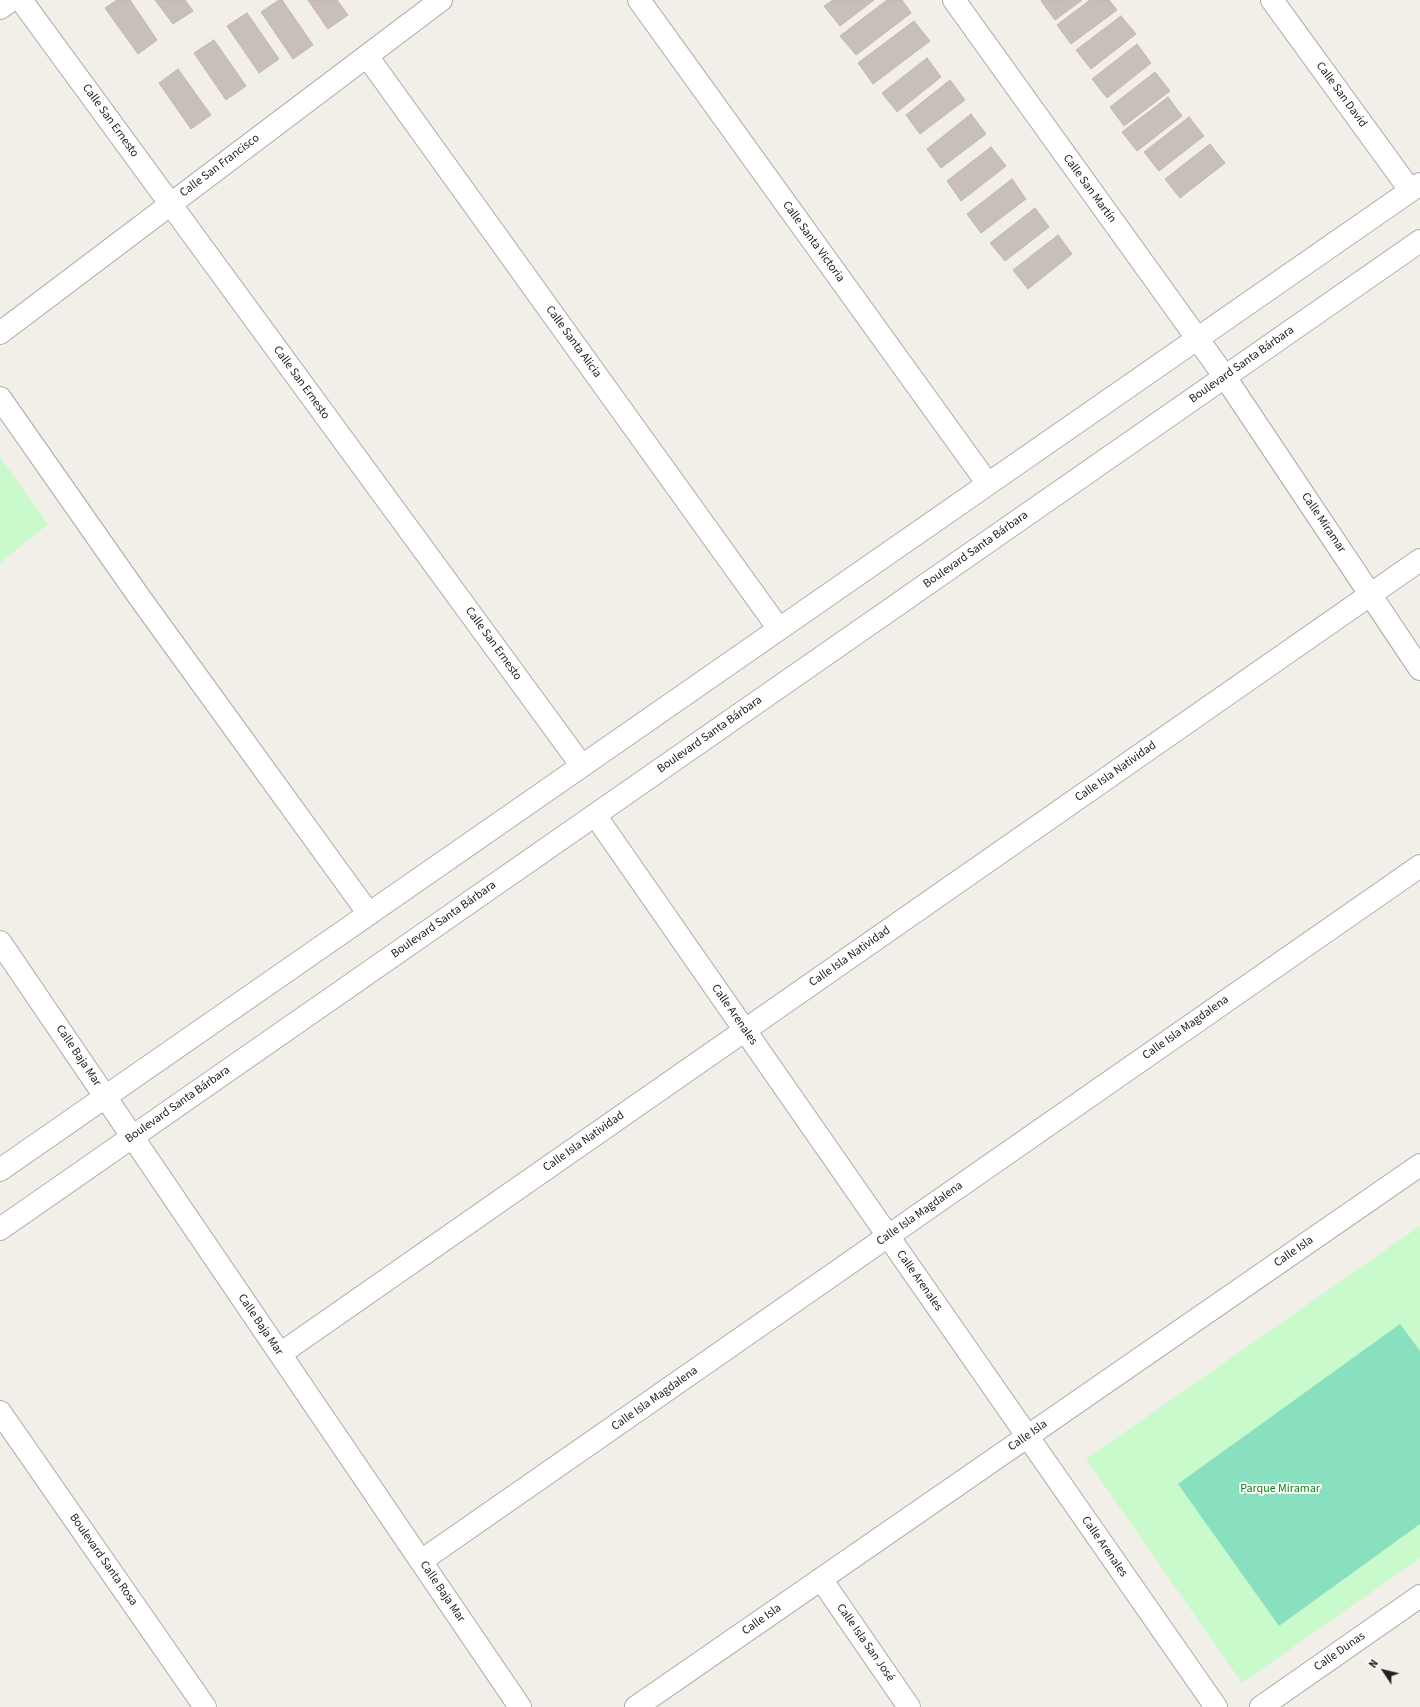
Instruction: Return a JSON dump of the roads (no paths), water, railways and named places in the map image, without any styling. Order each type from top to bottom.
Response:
[{"type":"street","points":[[0,8],[12,0]]},
{"type":"street","name":"Calle San Ernesto","points":[[21,0],[582,766]]},
{"type":"street","name":"Calle San Francisco","points":[[0,333],[441,0]]},
{"type":"street","name":"Calle Santa Victoria","points":[[639,0],[988,484]]},
{"type":"street","name":"Calle San Martín","points":[[954,0],[1225,377]]},
{"type":"street","name":"Calle San David","points":[[1272,0],[1415,187]]},
{"type":"street","name":"Calle Santa Alicia","points":[[367,56],[779,629]]},
{"type":"street","points":[[0,1170],[1415,187]]},
{"type":"street","name":"Boulevard Santa Bárbara","points":[[0,1229],[1420,241]]},
{"type":"street","name":"Calle Miramar","points":[[1225,377],[1420,668]]},
{"type":"street","points":[[0,398],[140,598],[369,914]]},
{"type":"street","name":"Calle Isla Natividad","points":[[280,1354],[1420,560]]},
{"type":"street","name":"Calle Arenales","points":[[595,815],[1216,1707]]},
{"type":"street","name":"Calle Isla Magdalena","points":[[421,1561],[1420,866]]},
{"type":"street","name":"Calle Baja Mar","points":[[0,942],[520,1707]]},
{"type":"street","name":"Calle Isla","points":[[636,1707],[1420,1165]]},
{"type":"street","name":"Boulevard Santa Rosa","points":[[0,1412],[205,1707]]},
{"type":"street","name":"Calle Isla San José","points":[[821,1579],[909,1707]]},
{"type":"street","name":"Calle Dunas","points":[[1260,1707],[1420,1596]]},
{"type":"park label","name":"Parque Miramar","points":[[1280,1489]]}]
